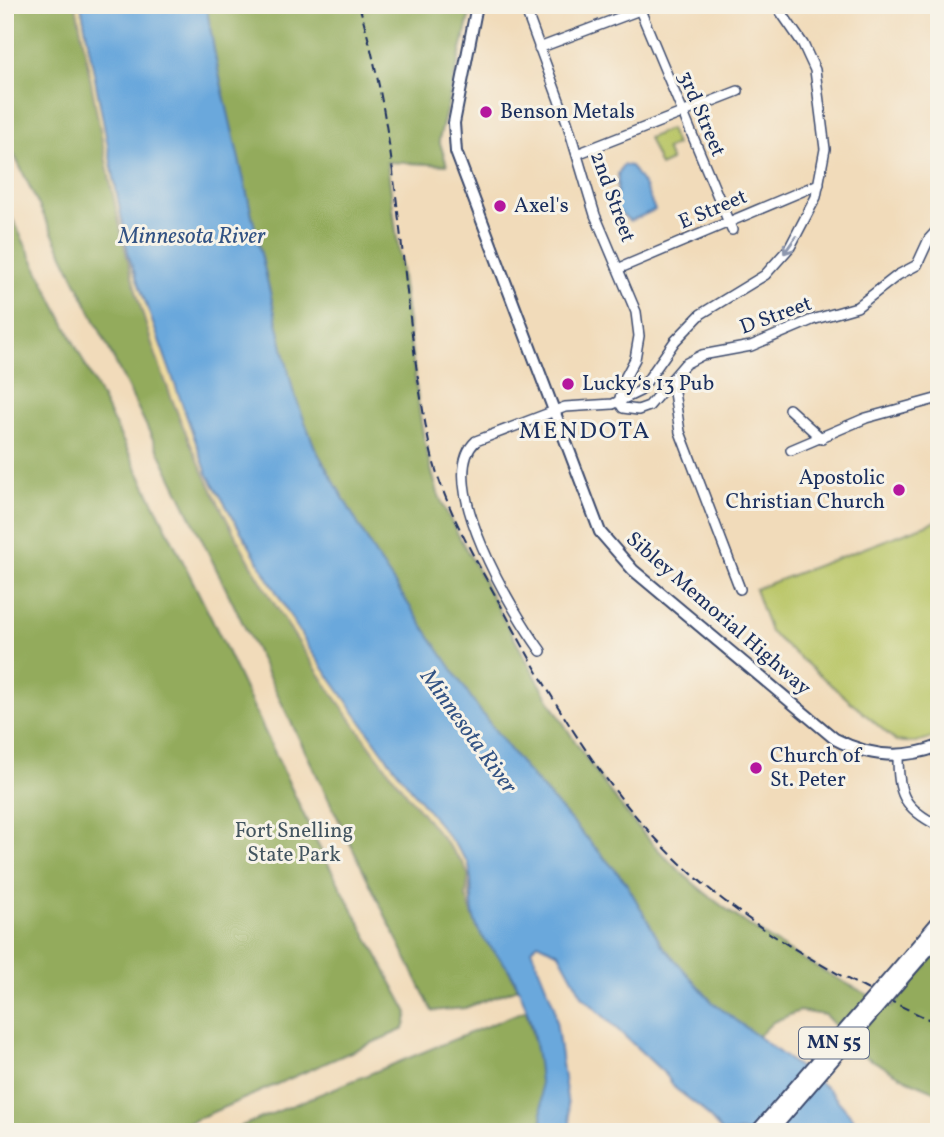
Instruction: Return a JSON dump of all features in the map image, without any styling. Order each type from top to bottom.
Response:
[{"type":"highway","name":"MN 55","points":[[770,1132],[915,957],[939,921]]},
{"type":"highway","name":"MN 55","points":[[757,1132],[915,957],[939,937]]},
{"type":"main road","name":"Sibley Memorial Highway","points":[[477,5],[455,115],[454,144],[593,518],[624,562],[828,734],[863,752],[898,755],[939,746]]},
{"type":"street","name":"2nd Street","points":[[524,5],[577,154],[595,215],[620,268],[636,312],[639,336],[635,359],[625,378],[619,402]]},
{"type":"street","points":[[539,48],[653,5]]},
{"type":"street","points":[[619,402],[640,391],[675,341],[702,314],[765,275],[776,264],[803,225],[819,184],[825,149],[815,70],[803,44],[776,5]]},
{"type":"street","name":"3rd Street","points":[[640,10],[730,227]]},
{"type":"street","points":[[577,154],[738,91]]},
{"type":"street","points":[[939,134],[939,206]]},
{"type":"street","name":"E Street","points":[[620,268],[730,227],[819,184]]},
{"type":"street","name":"D Street","points":[[541,651],[511,608],[475,530],[467,497],[465,459],[468,448],[476,441],[565,407],[619,402],[632,411],[649,406],[685,364],[702,355],[751,346],[812,320],[857,307],[898,275],[917,265],[929,239],[939,228]]},
{"type":"street","points":[[672,379],[680,432],[740,589]]},
{"type":"street","points":[[791,450],[866,418],[939,398]]},
{"type":"street","points":[[789,409],[822,439]]},
{"type":"street","points":[[898,755],[902,796],[911,808],[939,826]]},
{"type":"green space","points":[[5,5],[76,5],[114,200],[132,277],[168,390],[199,463],[235,535],[318,673],[364,738],[463,863],[469,875],[466,896],[478,930],[503,959],[518,988],[465,1008],[432,1011],[5,136]]},
{"type":"green space","points":[[206,5],[472,5],[439,140],[447,165],[387,162],[425,446],[442,504],[571,735],[624,810],[683,874],[731,913],[783,947],[892,1007],[939,950],[939,1093],[906,1079],[863,1055],[825,1015],[799,1011],[773,1022],[757,1037],[713,1003],[661,944],[625,881],[526,770],[480,711],[376,556],[315,448],[293,391],[216,61]]},
{"type":"green space","points":[[670,129],[676,145],[666,149],[671,161],[660,166],[648,138]]},
{"type":"green space","name":"Fort Snelling State Park","points":[[5,204],[221,638],[317,843],[408,1013],[404,1029],[167,1132],[5,1132]]},
{"type":"green space","points":[[939,520],[939,732],[924,741],[896,741],[770,632],[755,589]]},
{"type":"green space","points":[[526,1010],[541,1068],[543,1132],[227,1132]]},
{"type":"sand","points":[[76,5],[81,5],[107,134],[207,473],[309,648],[388,759],[468,862],[472,873],[469,894],[478,930],[466,896],[469,876],[463,863],[364,738],[318,673],[235,535],[199,463],[168,390],[132,277],[114,200]]},
{"type":"water","name":"Minnesota River","points":[[81,5],[206,5],[216,61],[293,391],[315,448],[376,556],[480,711],[526,770],[625,881],[661,944],[713,1003],[828,1089],[858,1124],[873,1132],[722,1132],[701,1108],[676,1089],[666,1075],[583,997],[559,953],[538,943],[531,949],[554,1006],[571,1128],[571,1132],[543,1132],[539,1073],[528,1015],[514,978],[475,923],[468,862],[388,759],[309,648],[207,473],[129,257]]},
{"type":"water","points":[[623,165],[631,166],[645,187],[655,210],[630,221],[612,206],[617,194],[618,174]]},
{"type":"railway","points":[[359,5],[384,113],[419,388],[429,443],[442,487],[461,531],[539,674],[576,735],[616,792],[691,874],[723,900],[792,947],[865,988],[939,1024]]},
{"type":"place","name":"Benson Metals","points":[[486,112]]},
{"type":"place","name":"Axel's","points":[[500,206]]},
{"type":"place","name":"Lucky‘s 13 Pub","points":[[568,384]]},
{"type":"place","name":"Apostolic Christian Church","points":[[899,490]]},
{"type":"place","name":"Church of St. Peter","points":[[756,768]]},
{"type":"district","name":"MENDOTA","points":[[585,432]]}]
